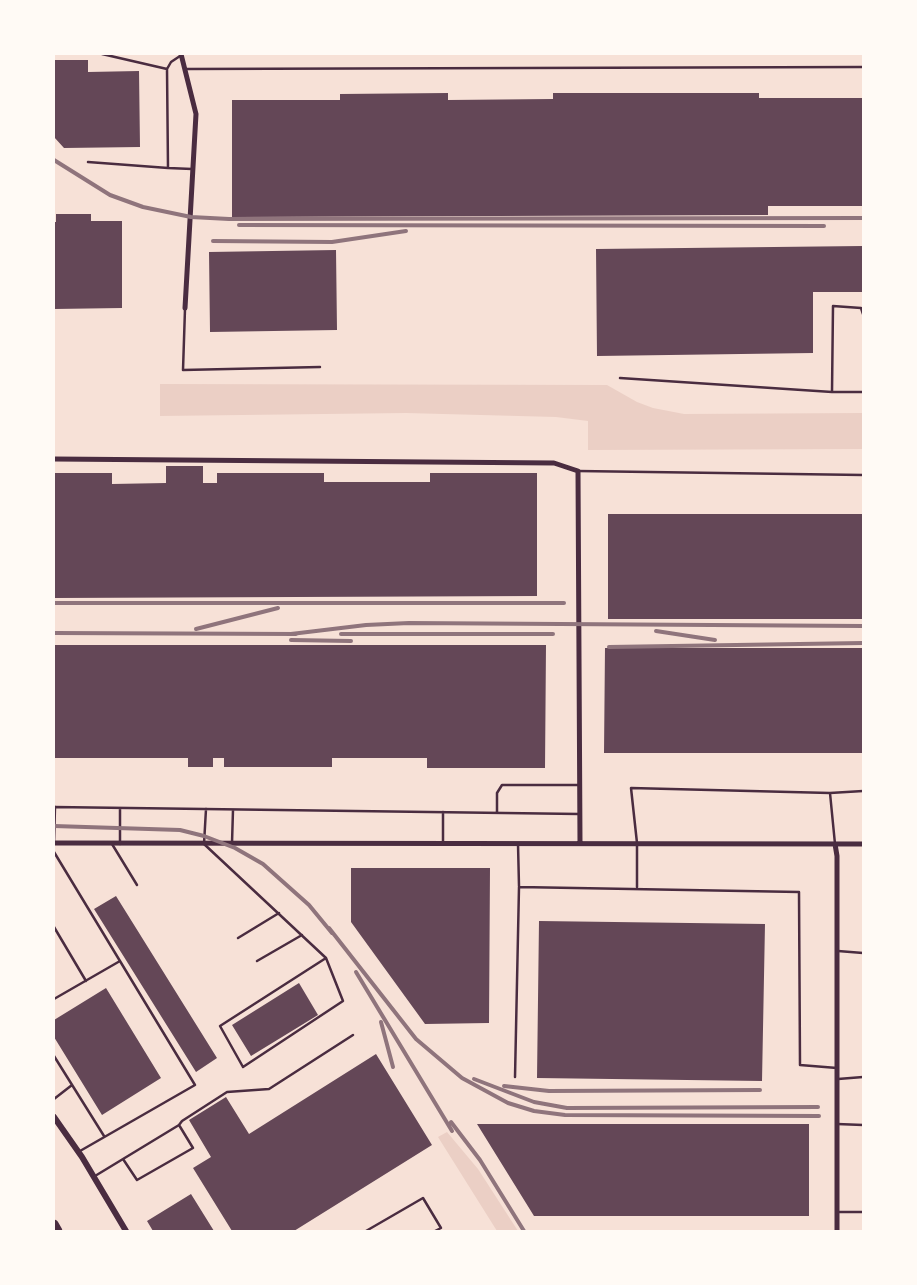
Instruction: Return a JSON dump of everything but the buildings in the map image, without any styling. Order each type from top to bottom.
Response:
[{"type":"highway","points":[[54,1224],[58,1231]]},
{"type":"street","points":[[181,55],[196,114],[185,308]]},
{"type":"street","points":[[54,460],[554,463],[578,470],[580,843]]},
{"type":"street","points":[[54,843],[863,844]]},
{"type":"street","points":[[834,844],[837,856],[836,1124],[838,1231]]},
{"type":"street","points":[[54,1117],[94,1177],[126,1231]]},
{"type":"lane","points":[[102,54],[167,69]]},
{"type":"lane","points":[[168,168],[167,69],[171,62],[181,55]]},
{"type":"lane","points":[[186,69],[863,67]]},
{"type":"lane","points":[[88,162],[194,168]]},
{"type":"lane","points":[[832,392],[833,306],[861,308],[863,314]]},
{"type":"lane","points":[[185,308],[184,370],[320,367]]},
{"type":"lane","points":[[620,378],[832,392],[863,392]]},
{"type":"lane","points":[[578,470],[863,475]]},
{"type":"lane","points":[[497,813],[497,793],[502,785],[579,785]]},
{"type":"lane","points":[[637,888],[637,844],[631,788],[830,793],[863,791]]},
{"type":"lane","points":[[830,793],[834,844]]},
{"type":"lane","points":[[54,843],[54,807],[579,814]]},
{"type":"lane","points":[[120,808],[120,844]]},
{"type":"lane","points":[[206,809],[204,844],[326,958],[343,1002],[243,1067],[220,1026],[326,958]]},
{"type":"lane","points":[[232,843],[233,810]]},
{"type":"lane","points":[[443,812],[443,843]]},
{"type":"lane","points":[[515,1077],[519,887],[518,843]]},
{"type":"lane","points":[[112,844],[137,885]]},
{"type":"lane","points":[[54,852],[195,1085],[78,1152]]},
{"type":"lane","points":[[519,887],[799,892],[800,1065],[836,1068]]},
{"type":"lane","points":[[238,938],[279,913]]},
{"type":"lane","points":[[54,927],[86,981]]},
{"type":"lane","points":[[257,962],[302,936]]},
{"type":"lane","points":[[837,951],[863,952]]},
{"type":"lane","points":[[54,1000],[120,961]]},
{"type":"lane","points":[[94,1177],[179,1125],[182,1121],[228,1092],[269,1088],[353,1035]]},
{"type":"lane","points":[[54,1056],[104,1136]]},
{"type":"lane","points":[[836,1079],[863,1077]]},
{"type":"lane","points":[[54,1099],[72,1085]]},
{"type":"lane","points":[[836,1124],[863,1125]]},
{"type":"lane","points":[[123,1159],[137,1180],[193,1148],[179,1125]]},
{"type":"lane","points":[[366,1231],[423,1198],[440,1228],[435,1231]]},
{"type":"lane","points":[[837,1212],[863,1212]]},
{"type":"shaded area","points":[[160,384],[607,385],[637,402],[653,408],[684,414],[863,413],[863,449],[588,450],[588,421],[556,417],[406,413],[160,416]]},
{"type":"shaded area","points":[[447,1132],[478,1169],[518,1231],[497,1231],[438,1137]]},
{"type":"railway","points":[[54,160],[110,195],[143,207],[191,217],[229,219],[863,218]]},
{"type":"railway","points":[[239,225],[824,226]]},
{"type":"railway","points":[[213,241],[332,242],[406,231]]},
{"type":"railway","points":[[54,603],[564,603]]},
{"type":"railway","points":[[196,629],[278,608]]},
{"type":"railway","points":[[291,634],[366,625],[409,623],[863,626]]},
{"type":"railway","points":[[656,631],[715,640]]},
{"type":"railway","points":[[54,633],[296,634]]},
{"type":"railway","points":[[341,634],[553,634]]},
{"type":"railway","points":[[291,640],[351,641]]},
{"type":"railway","points":[[609,647],[863,643]]},
{"type":"railway","points":[[54,826],[180,830],[204,836],[235,848],[263,864],[309,905],[332,933]]},
{"type":"railway","points":[[329,928],[416,1039],[462,1078],[508,1103],[534,1111],[565,1115],[819,1116]]},
{"type":"railway","points":[[356,972],[452,1131]]},
{"type":"railway","points":[[381,1022],[393,1067]]},
{"type":"railway","points":[[474,1079],[534,1102],[567,1108],[818,1107]]},
{"type":"railway","points":[[504,1086],[549,1091],[760,1090]]},
{"type":"railway","points":[[451,1122],[480,1160],[524,1231]]}]
